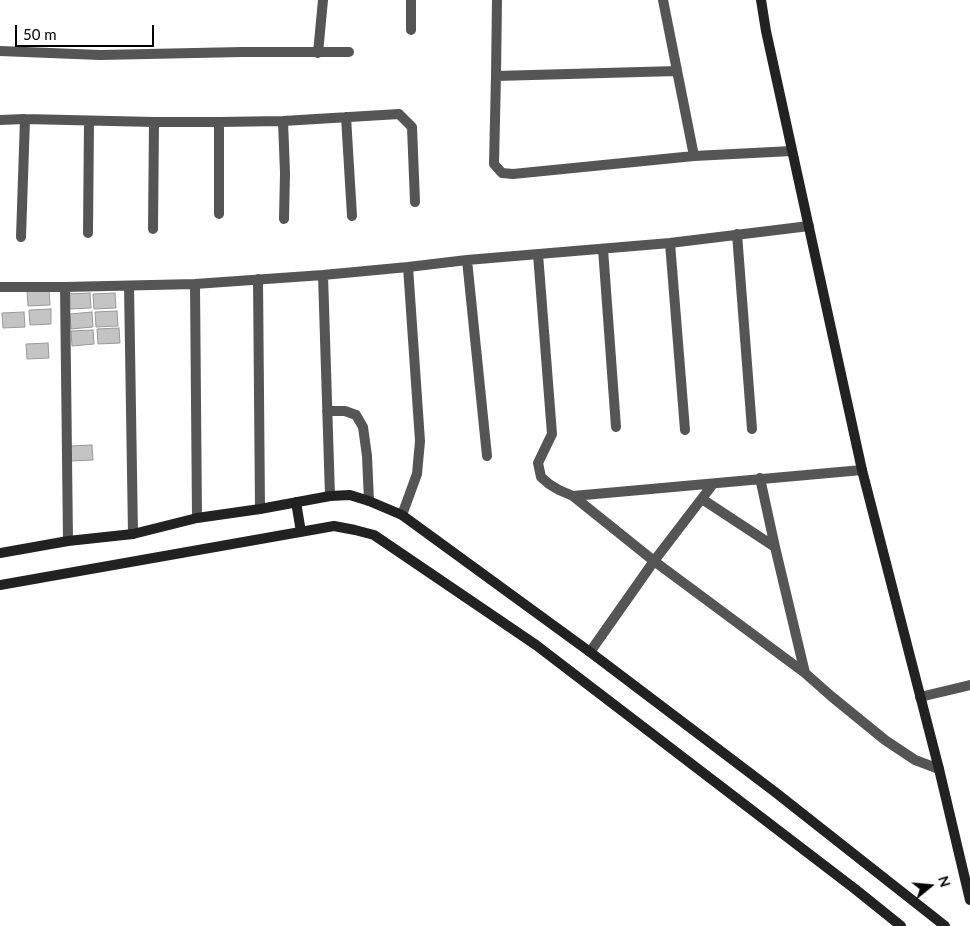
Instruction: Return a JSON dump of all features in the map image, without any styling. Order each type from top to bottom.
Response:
[{"type":"street","points":[[318,53],[323,0]]},
{"type":"street","points":[[410,30],[411,0]]},
{"type":"street","points":[[497,0],[494,164],[502,173],[513,174],[694,156],[792,150]]},
{"type":"street","points":[[663,0],[694,156]]},
{"type":"street","points":[[761,0],[766,31],[862,470],[939,769],[970,900]]},
{"type":"street","points":[[0,50],[100,55],[349,52]]},
{"type":"street","points":[[496,76],[677,71]]},
{"type":"street","points":[[0,120],[219,122],[399,114],[412,127],[416,202]]},
{"type":"street","points":[[346,117],[352,216]]},
{"type":"street","points":[[21,237],[25,119]]},
{"type":"street","points":[[283,120],[284,219]]},
{"type":"street","points":[[88,121],[88,233]]},
{"type":"street","points":[[153,230],[154,122]]},
{"type":"street","points":[[219,122],[219,214]]},
{"type":"street","points":[[0,287],[195,284],[670,243],[809,226]]},
{"type":"street","points":[[737,234],[752,429]]},
{"type":"street","points":[[670,243],[685,430]]},
{"type":"street","points":[[603,249],[616,427]]},
{"type":"street","points":[[538,254],[552,434],[538,463],[541,477],[554,487],[573,496],[654,562],[805,673],[885,740],[915,760],[939,769]]},
{"type":"street","points":[[467,260],[487,456]]},
{"type":"street","points":[[402,515],[417,474],[420,442],[408,267]]},
{"type":"street","points":[[322,274],[330,496]]},
{"type":"street","points":[[258,279],[260,509]]},
{"type":"street","points":[[195,284],[198,518]]},
{"type":"street","points":[[129,286],[133,534]]},
{"type":"street","points":[[66,287],[68,541]]},
{"type":"street","points":[[327,411],[345,411],[356,415],[363,427],[367,456],[369,501]]},
{"type":"street","points":[[573,496],[862,470]]},
{"type":"street","points":[[760,478],[805,673]]},
{"type":"street","points":[[590,652],[654,562],[713,484]]},
{"type":"street","points":[[0,553],[68,541],[133,534],[198,518],[330,496],[350,495],[369,501],[402,515],[590,652],[775,792],[945,926]]},
{"type":"street","points":[[702,499],[775,547]]},
{"type":"street","points":[[296,502],[301,532]]},
{"type":"street","points":[[0,586],[334,526],[374,535],[536,645],[901,926]]},
{"type":"street","points":[[920,697],[970,685]]},
{"type":"building","points":[[49,290],[50,305],[28,306],[27,291]]},
{"type":"building","points":[[90,293],[91,308],[69,309],[68,294]]},
{"type":"building","points":[[115,293],[116,308],[94,309],[93,294]]},
{"type":"building","points":[[51,309],[51,324],[30,325],[29,310]]},
{"type":"building","points":[[117,311],[118,326],[96,327],[95,312]]},
{"type":"building","points":[[24,312],[25,327],[3,328],[2,313]]},
{"type":"building","points":[[92,312],[93,327],[71,329],[70,314]]},
{"type":"building","points":[[119,328],[120,343],[98,344],[97,329]]},
{"type":"building","points":[[93,330],[94,344],[72,346],[71,331]]},
{"type":"building","points":[[48,343],[49,358],[27,359],[26,344]]},
{"type":"building","points":[[92,445],[93,460],[71,461],[70,446]]}]
